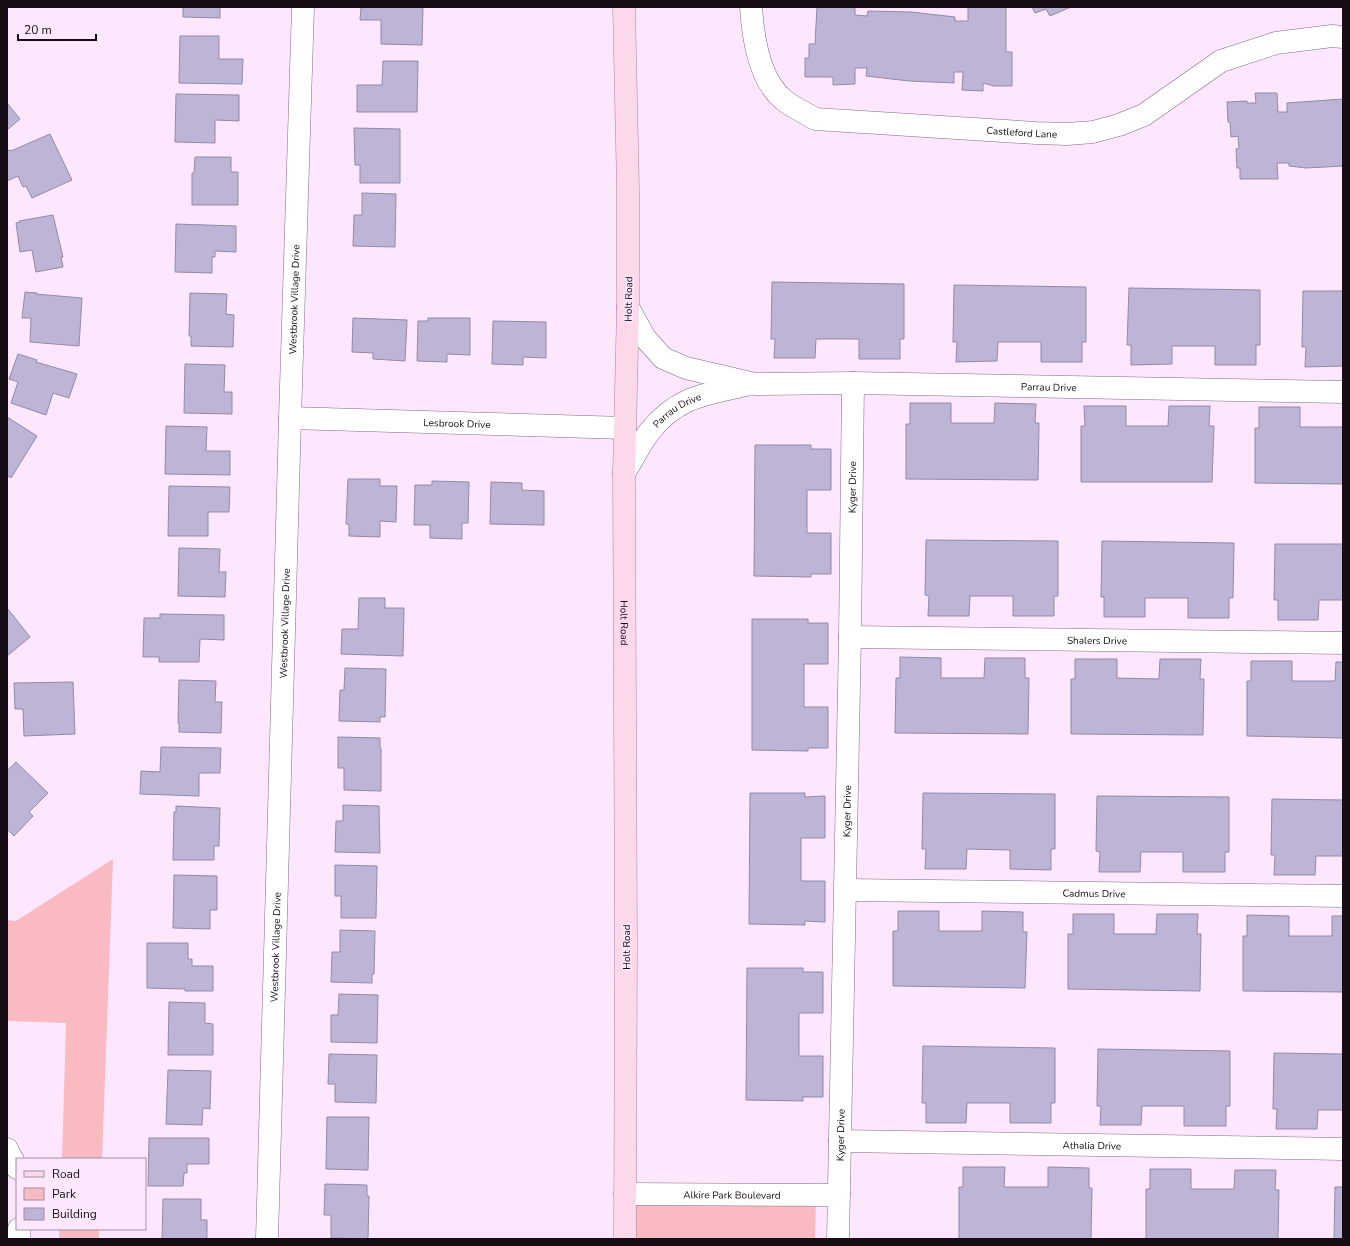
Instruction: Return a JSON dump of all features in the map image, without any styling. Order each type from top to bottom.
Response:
[{"type":"main road","name":"Holt Road","points":[[624,7],[628,189],[628,307],[624,474],[626,943],[625,1239]]},
{"type":"street","name":"Westbrook Village Drive","points":[[267,1239],[303,7]]},
{"type":"street","name":"Castleford Lane","points":[[750,7],[758,54],[768,82],[785,101],[815,118],[1036,133],[1067,134],[1093,132],[1118,125],[1144,115],[1221,61],[1276,43],[1332,36],[1343,37]]},
{"type":"street","name":"Parrau Drive","points":[[628,307],[645,338],[663,358],[686,368],[755,384]]},
{"type":"street","name":"Parrau Drive","points":[[624,474],[649,432],[669,410],[686,401],[712,393],[755,384],[852,383],[1343,392]]},
{"type":"street","name":"Kyger Drive","points":[[838,1239],[846,890],[852,383]]},
{"type":"street","name":"Lesbrook Drive","points":[[290,418],[625,428]]},
{"type":"street","name":"Shalers Drive","points":[[850,637],[1343,643]]},
{"type":"street","name":"Cadmus Drive","points":[[846,890],[1343,896]]},
{"type":"street","name":"Athalia Drive","points":[[840,1141],[1343,1149]]},
{"type":"street","points":[[7,1149],[16,1166]]},
{"type":"street","name":"Alkire Park Boulevard","points":[[626,1194],[838,1195]]},
{"type":"green space","points":[[113,859],[102,1158],[62,1158],[66,1023],[7,1021],[7,920],[16,921]]},
{"type":"green space","points":[[625,1194],[816,1195],[815,1239],[625,1239]]},
{"type":"green space","points":[[59,1230],[99,1230],[99,1239],[59,1239]]},
{"type":"building","points":[[183,7],[220,7],[220,18],[183,17]]},
{"type":"building","points":[[361,7],[423,7],[422,45],[381,44],[381,20],[360,20]]},
{"type":"building","points":[[817,7],[855,7],[855,15],[867,16],[868,11],[911,12],[955,17],[955,21],[968,21],[968,7],[1006,7],[1006,52],[1012,52],[1012,86],[994,86],[983,83],[983,91],[962,90],[963,72],[954,72],[954,83],[909,81],[866,76],[867,68],[855,68],[855,84],[833,85],[833,77],[805,77],[805,58],[809,58],[809,44],[815,44]]},
{"type":"building","points":[[1032,7],[1071,7],[1050,16],[1046,9],[1035,13]]},
{"type":"building","points":[[180,36],[219,36],[219,59],[243,59],[242,84],[179,83]]},
{"type":"building","points":[[383,61],[418,61],[417,112],[357,112],[357,85],[382,85]]},
{"type":"building","points":[[1255,93],[1277,93],[1278,112],[1287,112],[1287,103],[1343,99],[1343,166],[1306,168],[1289,166],[1289,163],[1277,163],[1278,179],[1240,179],[1240,168],[1237,168],[1236,149],[1239,148],[1238,136],[1231,137],[1230,122],[1228,122],[1227,102],[1247,101],[1247,103],[1256,103]]},
{"type":"building","points":[[176,94],[239,95],[239,121],[215,120],[215,143],[175,142]]},
{"type":"building","points":[[7,103],[20,119],[7,130]]},
{"type":"building","points":[[354,128],[400,129],[400,183],[360,183],[360,165],[355,165]]},
{"type":"building","points":[[50,134],[72,180],[32,198],[26,186],[23,187],[18,176],[7,181],[7,151],[11,151]]},
{"type":"building","points":[[195,157],[231,157],[231,172],[238,172],[238,205],[192,205],[192,173],[194,173]]},
{"type":"building","points":[[362,193],[396,194],[395,247],[353,246],[354,215],[362,215]]},
{"type":"building","points":[[53,215],[63,257],[61,257],[63,267],[36,272],[32,250],[20,252],[16,223],[20,222],[19,221]]},
{"type":"building","points":[[176,224],[236,226],[236,252],[215,251],[215,257],[212,257],[212,273],[175,272]]},
{"type":"building","points":[[772,282],[904,284],[904,339],[900,339],[900,359],[859,359],[859,339],[816,339],[815,358],[774,358],[775,339],[771,339]]},
{"type":"building","points":[[954,285],[1086,287],[1086,342],[1082,342],[1082,362],[1041,362],[1041,342],[998,342],[997,361],[956,362],[957,342],[953,342]]},
{"type":"building","points":[[1129,288],[1260,290],[1260,345],[1256,345],[1256,365],[1215,365],[1215,346],[1172,346],[1172,364],[1131,365],[1131,345],[1127,345]]},
{"type":"building","points":[[1303,291],[1343,291],[1343,366],[1305,367],[1306,347],[1302,347]]},
{"type":"building","points":[[25,292],[82,298],[79,346],[30,342],[31,318],[22,318]]},
{"type":"building","points":[[190,293],[227,294],[226,314],[234,315],[233,347],[191,346],[191,336],[189,336]]},
{"type":"building","points":[[353,318],[407,320],[405,361],[373,359],[373,353],[352,352]]},
{"type":"building","points":[[428,318],[470,318],[470,355],[447,354],[447,362],[417,361],[418,321],[428,321]]},
{"type":"building","points":[[493,321],[546,322],[546,358],[523,357],[523,365],[492,364]]},
{"type":"building","points":[[18,354],[37,360],[36,362],[77,374],[69,398],[53,393],[46,415],[11,403],[18,382],[9,379]]},
{"type":"building","points":[[185,364],[225,365],[224,392],[232,392],[232,414],[184,413]]},
{"type":"building","points":[[910,403],[951,403],[951,423],[994,423],[995,403],[1036,404],[1035,423],[1039,423],[1038,480],[906,479],[906,424],[910,424]]},
{"type":"building","points":[[1084,406],[1126,406],[1126,426],[1168,426],[1169,406],[1210,406],[1209,426],[1214,426],[1212,482],[1081,482],[1081,426],[1085,426]]},
{"type":"building","points":[[1259,407],[1300,407],[1300,427],[1343,427],[1343,484],[1255,483],[1255,428],[1259,428]]},
{"type":"building","points":[[7,417],[37,436],[11,478],[7,475]]},
{"type":"building","points":[[166,426],[207,427],[206,451],[230,451],[230,475],[165,474]]},
{"type":"building","points":[[755,445],[811,445],[811,449],[831,449],[831,490],[807,490],[807,533],[831,533],[831,574],[811,574],[811,577],[754,576]]},
{"type":"building","points":[[348,479],[380,479],[380,486],[397,486],[396,522],[380,521],[380,537],[349,536],[349,524],[346,524]]},
{"type":"building","points":[[432,481],[469,482],[468,523],[462,523],[462,539],[430,538],[430,525],[414,525],[415,485],[432,485]]},
{"type":"building","points":[[491,482],[522,483],[522,490],[544,491],[544,525],[490,524]]},
{"type":"building","points":[[169,486],[230,487],[229,512],[208,512],[208,536],[168,536]]},
{"type":"building","points":[[926,540],[1058,541],[1058,596],[1054,596],[1054,616],[1013,616],[1013,596],[970,596],[969,616],[928,616],[929,596],[925,595]]},
{"type":"building","points":[[1102,541],[1234,543],[1233,598],[1229,598],[1229,618],[1188,618],[1188,598],[1145,598],[1145,617],[1104,617],[1104,597],[1101,597]]},
{"type":"building","points":[[1275,544],[1343,544],[1343,600],[1319,600],[1318,620],[1278,620],[1278,600],[1274,600]]},
{"type":"building","points":[[179,548],[220,549],[219,572],[226,572],[225,597],[178,596]]},
{"type":"building","points":[[359,598],[385,598],[385,608],[404,608],[403,656],[341,654],[342,629],[358,629]]},
{"type":"building","points":[[7,608],[30,637],[7,656]]},
{"type":"building","points":[[160,614],[224,615],[224,640],[200,639],[199,662],[159,662],[159,657],[143,657],[144,618],[160,618]]},
{"type":"building","points":[[752,619],[808,619],[808,623],[828,623],[828,664],[804,664],[804,707],[828,707],[828,748],[808,748],[808,751],[752,750]]},
{"type":"building","points":[[900,657],[941,658],[941,678],[984,678],[985,658],[1025,658],[1025,678],[1029,678],[1028,734],[895,733],[896,678],[900,678]]},
{"type":"building","points":[[1075,659],[1117,659],[1117,678],[1159,679],[1160,659],[1201,659],[1200,679],[1204,679],[1203,735],[1071,734],[1071,679],[1075,679]]},
{"type":"building","points":[[1251,661],[1292,661],[1292,681],[1335,681],[1336,662],[1343,662],[1343,738],[1247,736],[1247,681],[1251,681]]},
{"type":"building","points":[[345,668],[386,669],[385,717],[380,717],[380,722],[339,721],[340,690],[344,690]]},
{"type":"building","points":[[179,680],[216,681],[215,702],[222,702],[221,733],[179,732]]},
{"type":"building","points":[[73,682],[75,734],[24,736],[23,709],[15,709],[14,683]]},
{"type":"building","points":[[338,737],[380,738],[381,791],[344,790],[344,768],[338,768]]},
{"type":"building","points":[[161,747],[221,748],[220,773],[199,773],[199,796],[140,794],[141,771],[160,772]]},
{"type":"building","points":[[16,762],[48,793],[29,812],[33,816],[14,836],[7,829],[7,771]]},
{"type":"building","points":[[750,793],[805,793],[805,797],[825,796],[825,838],[801,838],[801,881],[825,881],[825,922],[805,921],[805,925],[749,924]]},
{"type":"building","points":[[923,793],[1055,794],[1055,849],[1051,849],[1051,870],[1010,869],[1010,850],[967,849],[966,869],[925,869],[926,849],[922,849]]},
{"type":"building","points":[[1097,796],[1229,797],[1229,852],[1225,852],[1225,872],[1183,872],[1183,852],[1141,852],[1140,872],[1099,872],[1100,852],[1096,851]]},
{"type":"building","points":[[1272,799],[1343,800],[1343,856],[1316,856],[1315,875],[1274,875],[1275,855],[1271,855]]},
{"type":"building","points":[[343,805],[379,806],[380,853],[335,852],[336,821],[343,821]]},
{"type":"building","points":[[176,806],[220,808],[219,846],[214,846],[214,860],[173,860],[174,812],[176,812]]},
{"type":"building","points":[[335,865],[377,866],[376,918],[341,918],[341,896],[335,896]]},
{"type":"building","points":[[174,875],[217,876],[217,910],[210,910],[210,929],[173,928]]},
{"type":"building","points":[[898,911],[939,911],[939,931],[982,931],[982,911],[1023,912],[1023,932],[1027,932],[1025,988],[893,986],[893,931],[898,931]]},
{"type":"building","points":[[1073,914],[1114,914],[1114,934],[1156,934],[1157,914],[1198,914],[1197,934],[1201,934],[1200,991],[1068,989],[1068,934],[1073,934]]},
{"type":"building","points":[[1247,915],[1289,916],[1289,936],[1332,936],[1332,916],[1343,916],[1343,992],[1243,991],[1243,936],[1247,936]]},
{"type":"building","points":[[340,930],[375,931],[374,974],[372,974],[372,983],[331,982],[332,952],[340,952]]},
{"type":"building","points":[[147,943],[188,943],[188,959],[192,959],[192,966],[213,966],[213,991],[185,991],[185,989],[147,988]]},
{"type":"building","points":[[747,968],[803,968],[803,972],[823,972],[823,1013],[799,1013],[799,1056],[823,1056],[823,1097],[803,1097],[803,1101],[746,1100]]},
{"type":"building","points":[[339,994],[378,995],[377,1043],[331,1042],[331,1015],[338,1015]]},
{"type":"building","points":[[169,1002],[205,1003],[205,1023],[213,1024],[213,1055],[168,1055]]},
{"type":"building","points":[[923,1046],[1055,1048],[1055,1103],[1051,1103],[1051,1123],[1010,1123],[1010,1103],[967,1103],[966,1123],[926,1123],[926,1103],[922,1103]]},
{"type":"building","points":[[1098,1049],[1230,1051],[1230,1106],[1226,1106],[1226,1126],[1184,1126],[1184,1106],[1142,1106],[1141,1125],[1100,1125],[1101,1106],[1097,1106]]},
{"type":"building","points":[[1274,1053],[1343,1054],[1343,1110],[1318,1110],[1317,1129],[1276,1129],[1277,1109],[1273,1109]]},
{"type":"building","points":[[329,1054],[377,1055],[376,1103],[335,1102],[335,1084],[328,1084]]},
{"type":"building","points":[[168,1070],[211,1071],[210,1109],[203,1108],[202,1125],[166,1124]]},
{"type":"building","points":[[327,1117],[369,1117],[368,1170],[326,1169]]},
{"type":"building","points":[[149,1138],[209,1138],[209,1164],[187,1164],[187,1173],[184,1173],[183,1186],[148,1186]]},
{"type":"building","points":[[963,1167],[1005,1167],[1004,1187],[1048,1187],[1048,1167],[1089,1168],[1089,1188],[1092,1188],[1091,1239],[959,1239],[959,1187],[963,1187]]},
{"type":"building","points":[[1150,1169],[1191,1169],[1191,1189],[1234,1189],[1235,1170],[1276,1170],[1275,1190],[1279,1190],[1278,1239],[1146,1239],[1146,1189],[1150,1189]]},
{"type":"building","points":[[325,1184],[367,1185],[367,1196],[369,1196],[368,1239],[331,1238],[331,1215],[324,1215]]},
{"type":"building","points":[[1335,1187],[1343,1187],[1343,1239],[1334,1239]]},
{"type":"building","points":[[163,1199],[201,1199],[201,1220],[207,1220],[207,1239],[162,1239]]}]
